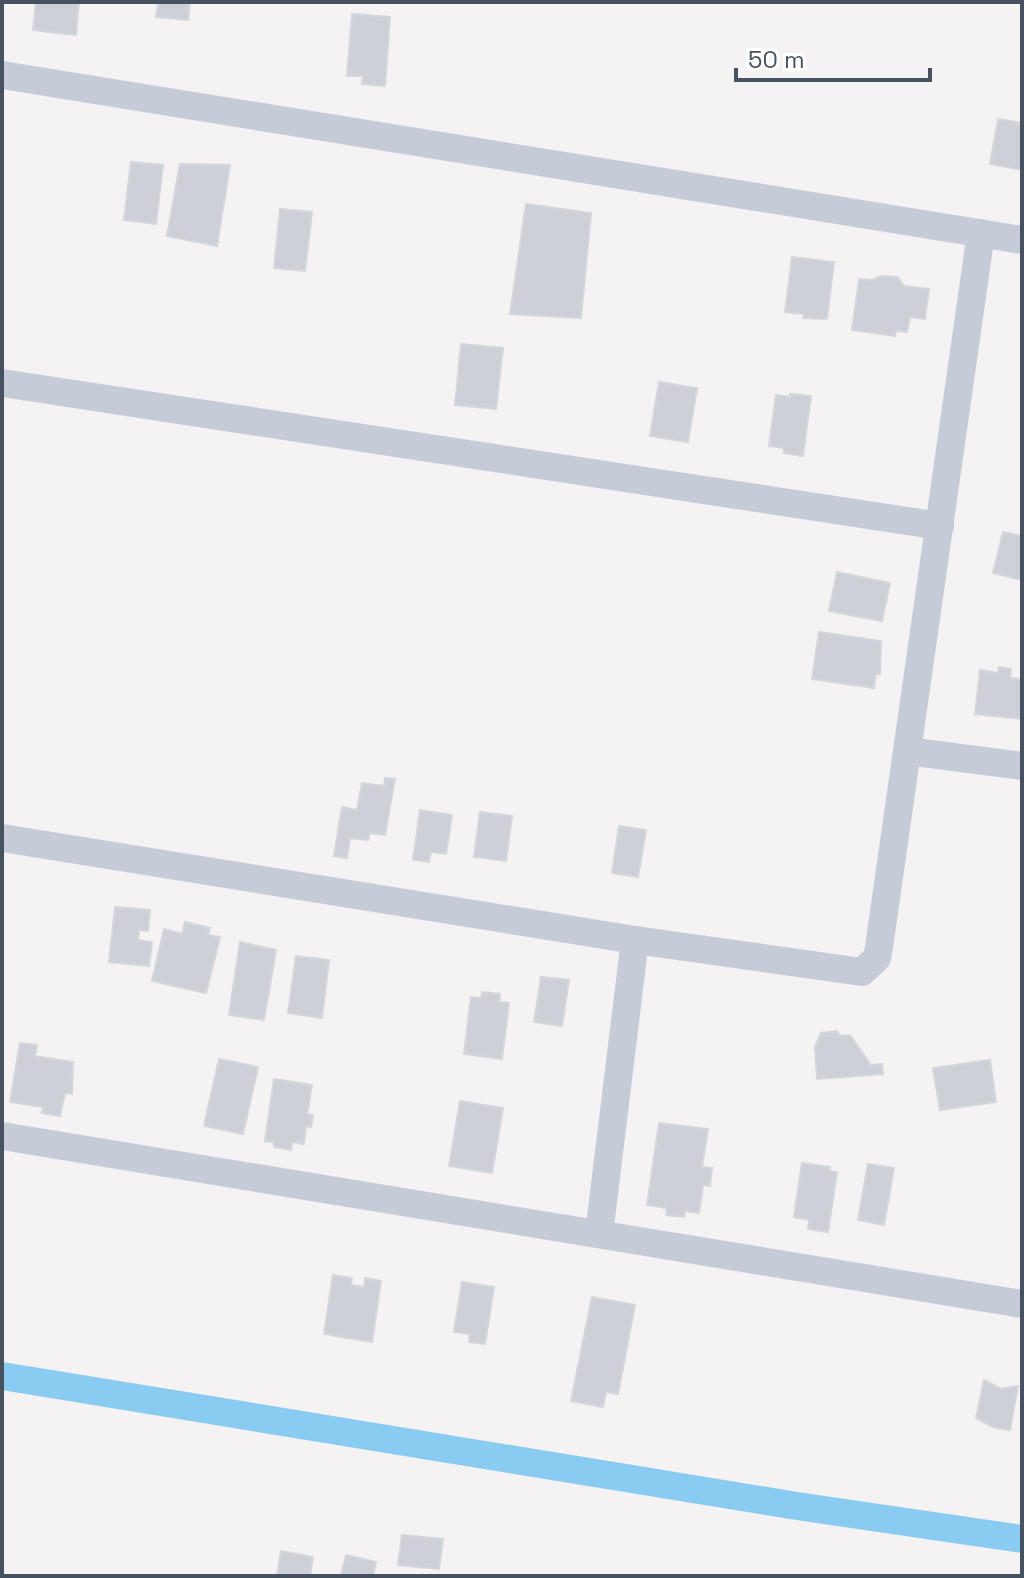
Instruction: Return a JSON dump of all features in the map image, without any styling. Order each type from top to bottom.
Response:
[{"type":"street","points":[[2,75],[1022,240]]},
{"type":"street","points":[[2,838],[635,940],[862,972],[877,958],[879,947],[981,233]]},
{"type":"street","points":[[2,383],[940,526]]},
{"type":"street","points":[[907,751],[1022,766]]},
{"type":"street","points":[[599,1234],[635,940]]},
{"type":"street","points":[[2,1136],[1022,1304]]},
{"type":"building","points":[[36,2],[79,2],[76,35],[33,30]]},
{"type":"building","points":[[158,2],[190,2],[188,20],[156,17]]},
{"type":"building","points":[[352,14],[390,17],[385,86],[362,84],[363,76],[347,76]]},
{"type":"building","points":[[998,119],[1022,123],[1022,170],[990,164]]},
{"type":"building","points":[[131,162],[163,165],[156,224],[124,220]]},
{"type":"building","points":[[180,164],[230,165],[217,246],[167,236]]},
{"type":"building","points":[[526,204],[591,213],[581,318],[510,314]]},
{"type":"building","points":[[280,209],[312,212],[305,271],[274,268]]},
{"type":"building","points":[[792,257],[834,262],[827,319],[803,318],[804,314],[785,312]]},
{"type":"building","points":[[881,276],[897,277],[904,286],[929,289],[925,319],[910,317],[907,332],[896,331],[895,336],[852,330],[859,279],[873,280]]},
{"type":"building","points":[[461,344],[503,348],[496,409],[455,405]]},
{"type":"building","points":[[659,382],[697,388],[688,442],[650,436]]},
{"type":"building","points":[[790,394],[811,396],[803,456],[784,453],[784,448],[769,446],[776,395],[790,397]]},
{"type":"building","points":[[1003,532],[1022,536],[1022,580],[993,573]]},
{"type":"building","points":[[837,572],[890,583],[882,621],[829,611]]},
{"type":"building","points":[[819,632],[881,641],[880,674],[876,674],[874,688],[812,679]]},
{"type":"building","points":[[999,667],[1011,669],[1010,678],[1022,679],[1022,719],[975,714],[980,670],[998,673]]},
{"type":"building","points":[[385,778],[395,779],[385,835],[370,833],[368,840],[350,838],[347,858],[334,856],[342,807],[357,810],[362,783],[384,786]]},
{"type":"building","points":[[420,810],[452,815],[446,854],[431,852],[429,862],[413,860]]},
{"type":"building","points":[[480,812],[512,816],[506,861],[474,857]]},
{"type":"building","points":[[619,826],[646,830],[638,877],[612,873]]},
{"type":"building","points":[[115,907],[150,910],[148,931],[139,930],[138,940],[152,942],[149,966],[109,962]]},
{"type":"building","points":[[185,922],[210,928],[208,935],[220,937],[206,993],[152,981],[164,929],[182,934]]},
{"type":"building","points":[[240,942],[276,950],[264,1020],[229,1015]]},
{"type":"building","points":[[296,956],[329,960],[322,1018],[288,1013]]},
{"type":"building","points":[[541,977],[569,980],[562,1026],[534,1022]]},
{"type":"building","points":[[482,992],[500,994],[499,1002],[509,1003],[502,1059],[464,1054],[471,997],[481,998]]},
{"type":"building","points":[[837,1031],[840,1036],[850,1035],[871,1065],[882,1064],[883,1074],[817,1079],[815,1047],[821,1033]]},
{"type":"building","points":[[20,1043],[37,1045],[35,1056],[73,1062],[72,1094],[65,1093],[60,1116],[42,1113],[43,1107],[10,1102]]},
{"type":"building","points":[[219,1059],[258,1067],[243,1134],[204,1126]]},
{"type":"building","points":[[990,1060],[996,1102],[940,1110],[933,1068]]},
{"type":"building","points":[[274,1079],[312,1085],[307,1114],[313,1115],[311,1127],[306,1126],[304,1144],[292,1142],[291,1150],[274,1147],[274,1142],[265,1141]]},
{"type":"building","points":[[460,1101],[503,1108],[492,1173],[449,1166]]},
{"type":"building","points":[[659,1123],[708,1129],[702,1167],[712,1168],[710,1186],[703,1185],[699,1213],[685,1211],[684,1217],[666,1215],[667,1208],[647,1205]]},
{"type":"building","points":[[802,1163],[830,1167],[829,1171],[837,1172],[828,1232],[808,1229],[809,1220],[794,1217]]},
{"type":"building","points":[[868,1164],[894,1168],[884,1225],[858,1220]]},
{"type":"building","points":[[333,1275],[352,1278],[351,1285],[364,1287],[365,1278],[381,1281],[372,1342],[324,1334]]},
{"type":"building","points":[[462,1282],[494,1287],[485,1344],[469,1342],[470,1334],[454,1332]]},
{"type":"building","points":[[592,1297],[635,1305],[618,1394],[606,1392],[603,1407],[571,1401]]},
{"type":"building","points":[[984,1380],[1001,1389],[1018,1386],[1010,1430],[993,1427],[976,1418]]},
{"type":"building","points":[[402,1535],[443,1539],[439,1569],[398,1565]]},
{"type":"building","points":[[281,1551],[313,1557],[310,1576],[277,1576]]},
{"type":"building","points":[[346,1555],[376,1562],[373,1576],[341,1576]]},
{"type":"waterway","points":[[2,1376],[797,1506],[1022,1539]]}]
